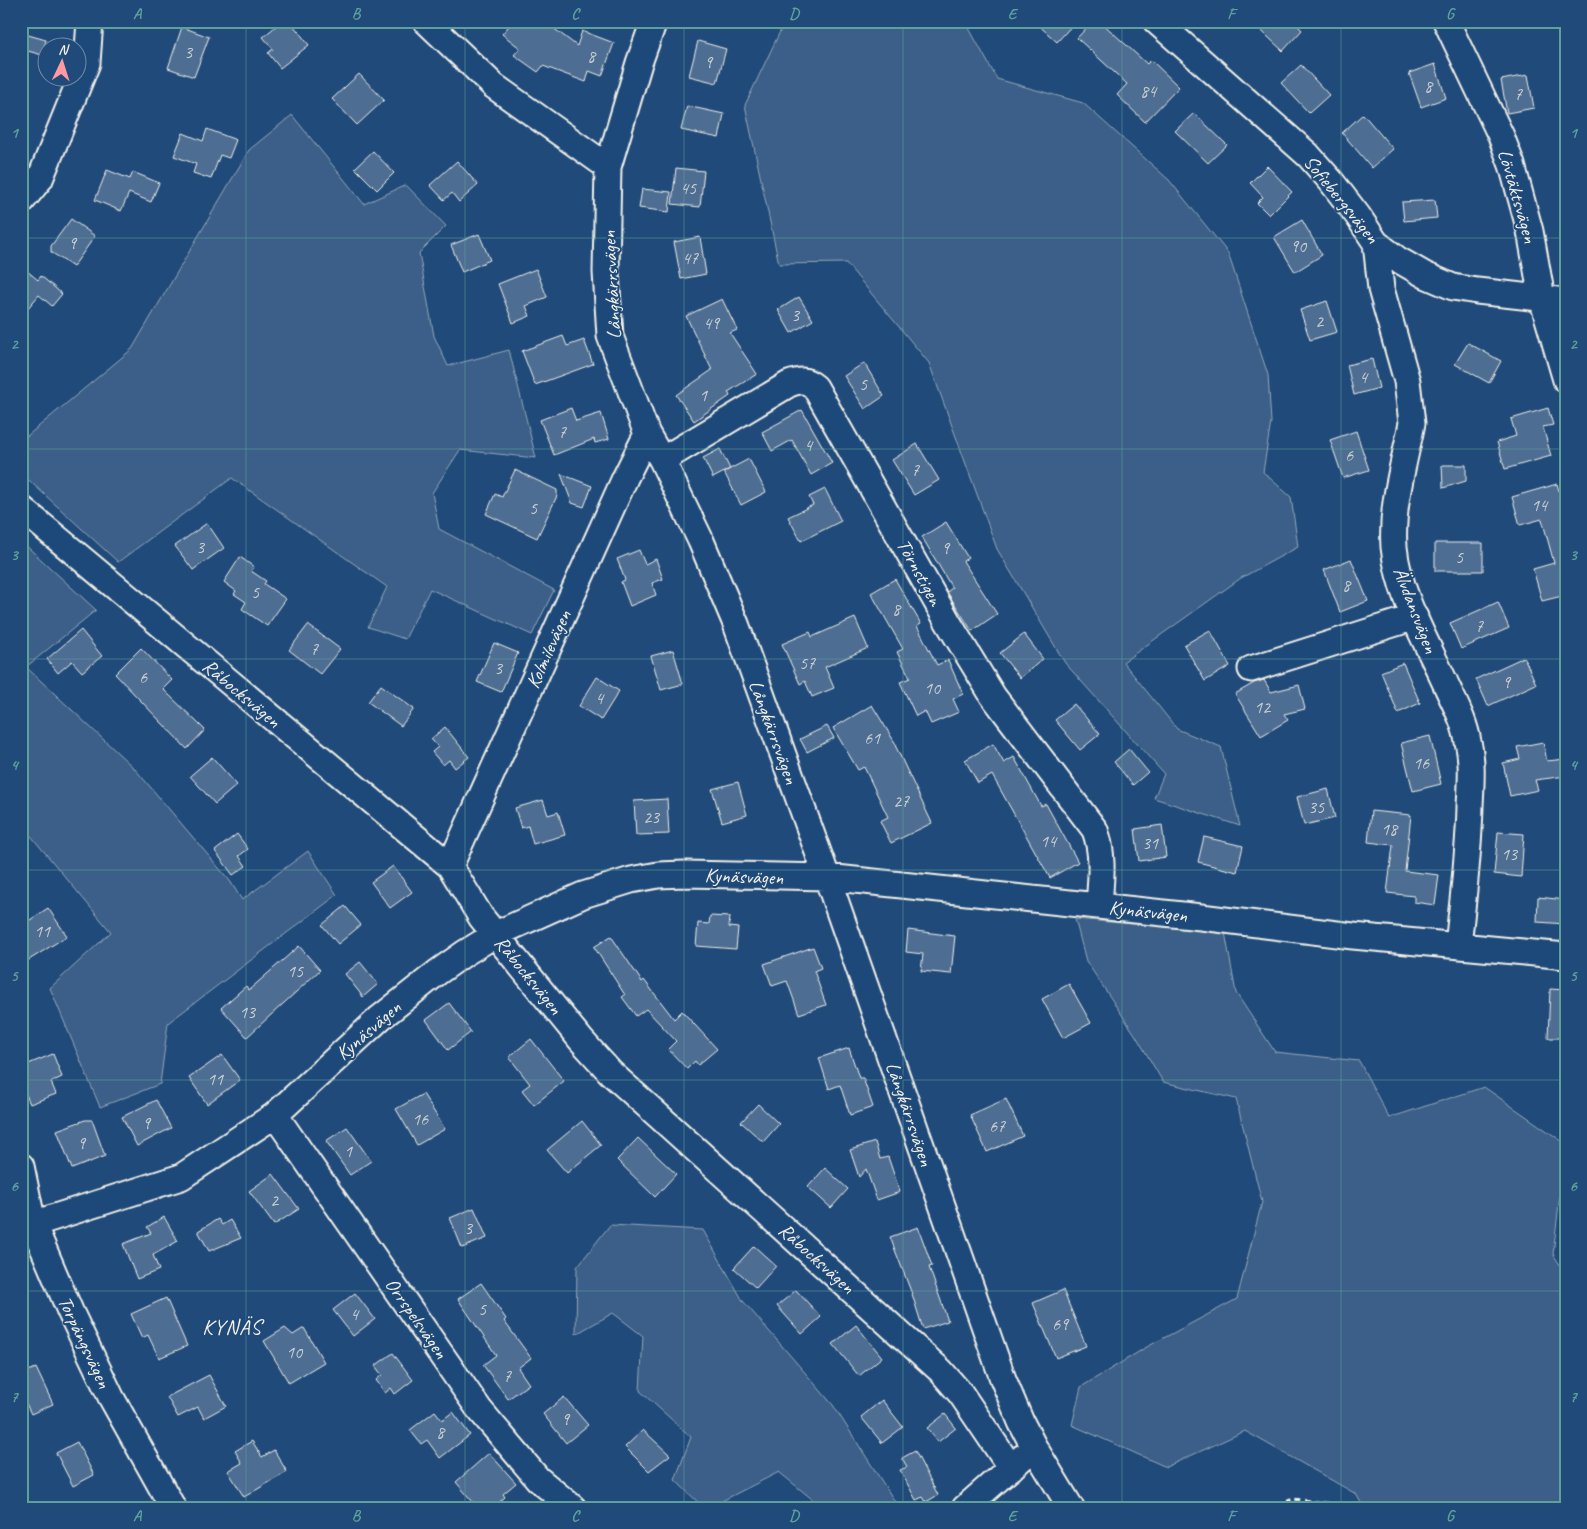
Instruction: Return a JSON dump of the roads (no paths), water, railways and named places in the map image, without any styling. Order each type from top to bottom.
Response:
[{"type":"street","points":[[21,202],[40,179],[86,63],[90,21]]},
{"type":"street","points":[[426,21],[494,86],[608,167]]},
{"type":"street","name":"Långkärrsvägen","points":[[654,21],[639,62],[608,167],[606,272],[610,336],[647,434],[662,460],[701,541],[736,624],[1003,1378],[1021,1422],[1034,1447],[1071,1508]]},
{"type":"street","name":"Sofiebergsvägen","points":[[1156,21],[1308,155],[1331,181],[1376,243],[1397,259],[1425,275],[1453,286],[1477,291],[1554,299]]},
{"type":"street","name":"Lövtäktsvägen","points":[[1446,21],[1501,136],[1512,164],[1530,231],[1554,299],[1566,380]]},
{"type":"street","name":"Älvdansvägen","points":[[1376,243],[1380,289],[1407,381],[1412,409],[1412,424],[1394,523],[1394,549],[1402,584],[1415,617],[1458,710],[1468,740],[1472,762],[1469,849],[1458,946]]},
{"type":"street","name":"Törnstigen","points":[[662,460],[789,384],[800,380],[808,382],[815,387],[948,622],[988,688],[1095,830],[1101,852],[1102,872],[1099,905]]},
{"type":"street","name":"Kolmilevägen","points":[[450,866],[624,478],[647,434]]},
{"type":"street","name":"Råbocksvägen","points":[[21,508],[450,866],[481,917],[581,1040],[611,1073],[941,1371],[961,1394],[1011,1468]]},
{"type":"street","points":[[1251,669],[1415,617]]},
{"type":"street","name":"Kynäsvägen","points":[[27,1225],[182,1177],[275,1115],[380,1018],[438,972],[496,934],[583,895],[632,880],[658,875],[827,877],[1099,905],[1353,936],[1566,956]]},
{"type":"street","name":"Orrspelsvägen","points":[[275,1115],[479,1409],[538,1479],[573,1508]]},
{"type":"street","name":"Torpängsvägen","points":[[21,1166],[27,1225],[110,1397],[173,1508]]},
{"type":"street","points":[[965,1508],[1034,1447]]},
{"type":"district","name":"KYNÄS","points":[[232,1327]]}]
